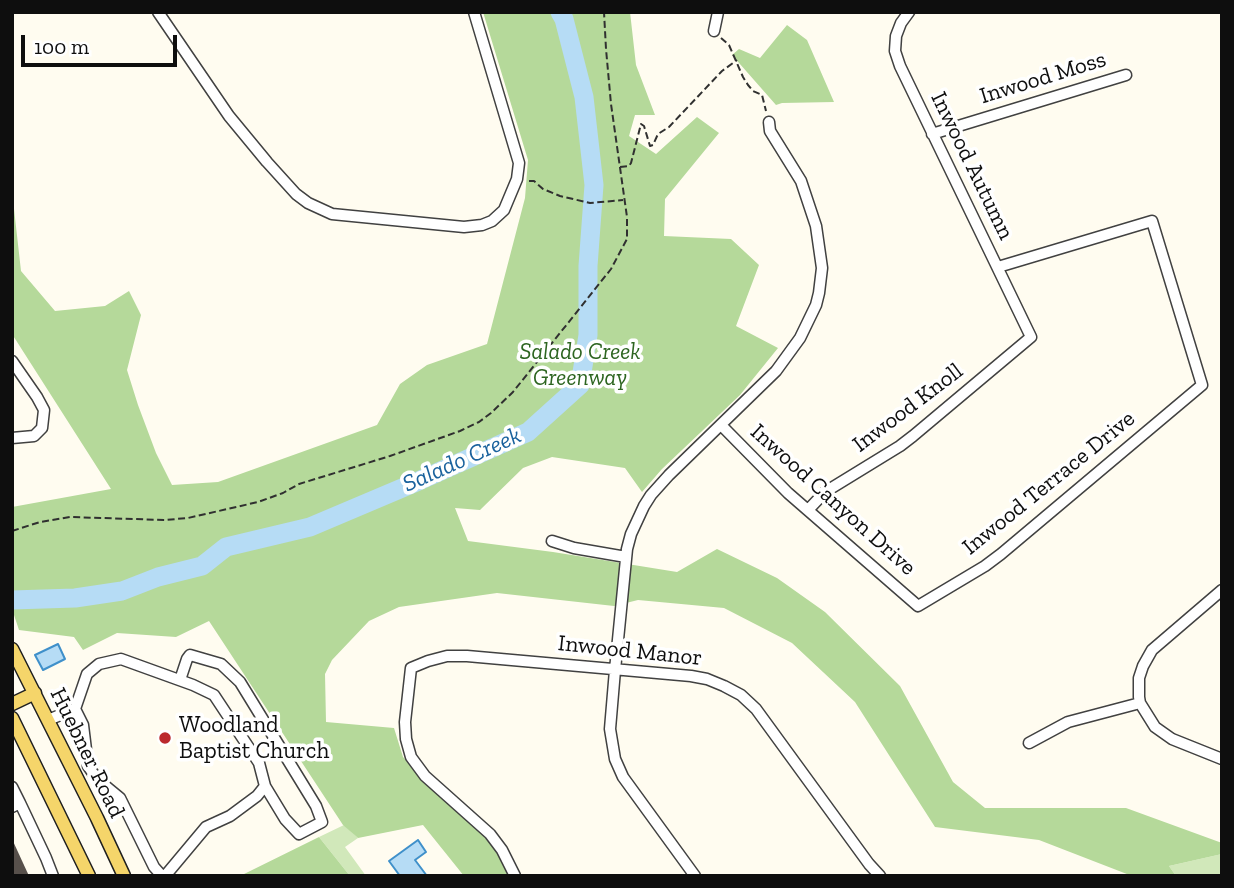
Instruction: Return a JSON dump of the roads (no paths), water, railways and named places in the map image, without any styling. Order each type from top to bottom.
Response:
[{"type":"main road","name":"Huebner Road","points":[[12,649],[124,876]]},
{"type":"main road","points":[[12,704],[34,693]]},
{"type":"main road","points":[[12,718],[89,876]]},
{"type":"street","points":[[159,12],[229,116],[296,194],[308,203],[335,214],[464,227],[492,221],[504,210],[517,179],[519,163],[474,12]]},
{"type":"street","points":[[714,32],[718,12]]},
{"type":"street","name":"Inwood Autumn","points":[[909,12],[896,36],[895,51],[900,66],[1031,337]]},
{"type":"street","name":"Inwood Moss","points":[[932,134],[1126,75]]},
{"type":"street","points":[[695,876],[623,776],[615,759],[610,730],[626,557],[637,519],[651,495],[776,371],[812,316],[821,280],[821,256],[816,226],[808,197],[795,169],[770,131],[769,122]]},
{"type":"street","name":"Inwood Terrace Drive","points":[[918,606],[1001,554],[1202,385],[1152,221],[998,267]]},
{"type":"street","name":"Inwood Knoll","points":[[808,510],[825,492],[900,446],[1031,337]]},
{"type":"street","points":[[12,361],[44,410],[42,428],[34,436],[12,438]]},
{"type":"street","name":"Inwood Canyon Drive","points":[[721,425],[808,510],[918,606]]},
{"type":"street","points":[[552,541],[574,548],[626,557]]},
{"type":"street","points":[[1222,590],[1152,650],[1139,678],[1140,703],[1156,727],[1172,739],[1222,759]]},
{"type":"street","points":[[180,680],[190,654],[221,664],[240,682],[316,806],[322,822],[299,834],[285,819],[265,786],[259,764],[214,695],[121,659],[99,664],[87,674],[75,709],[83,725],[88,766],[97,779],[120,798],[154,867],[164,876],[206,827],[230,816],[257,796],[265,786]]},
{"type":"street","name":"Inwood Manor","points":[[515,876],[502,850],[490,834],[425,776],[411,757],[405,722],[411,668],[447,656],[467,656],[707,679],[724,685],[741,695],[762,716],[880,876]]},
{"type":"street","points":[[1028,743],[1069,722],[1140,703]]},
{"type":"street","points":[[48,720],[75,709]]},
{"type":"street","points":[[12,787],[16,805],[46,858],[53,876]]},
{"type":"water","points":[[58,644],[65,659],[43,670],[35,655]]},
{"type":"water","points":[[418,840],[426,852],[415,860],[427,876],[400,876],[389,861]]},
{"type":"waterway","name":"Salado Creek","points":[[12,600],[75,598],[122,591],[158,577],[202,566],[226,547],[310,527],[528,432],[580,385],[588,335],[588,266],[594,185],[584,97],[560,12]]},
{"type":"place","name":"Woodland Baptist Church","points":[[165,738]]},
{"type":"park label","name":"Salado Creek Greenway","points":[[580,365]]}]
